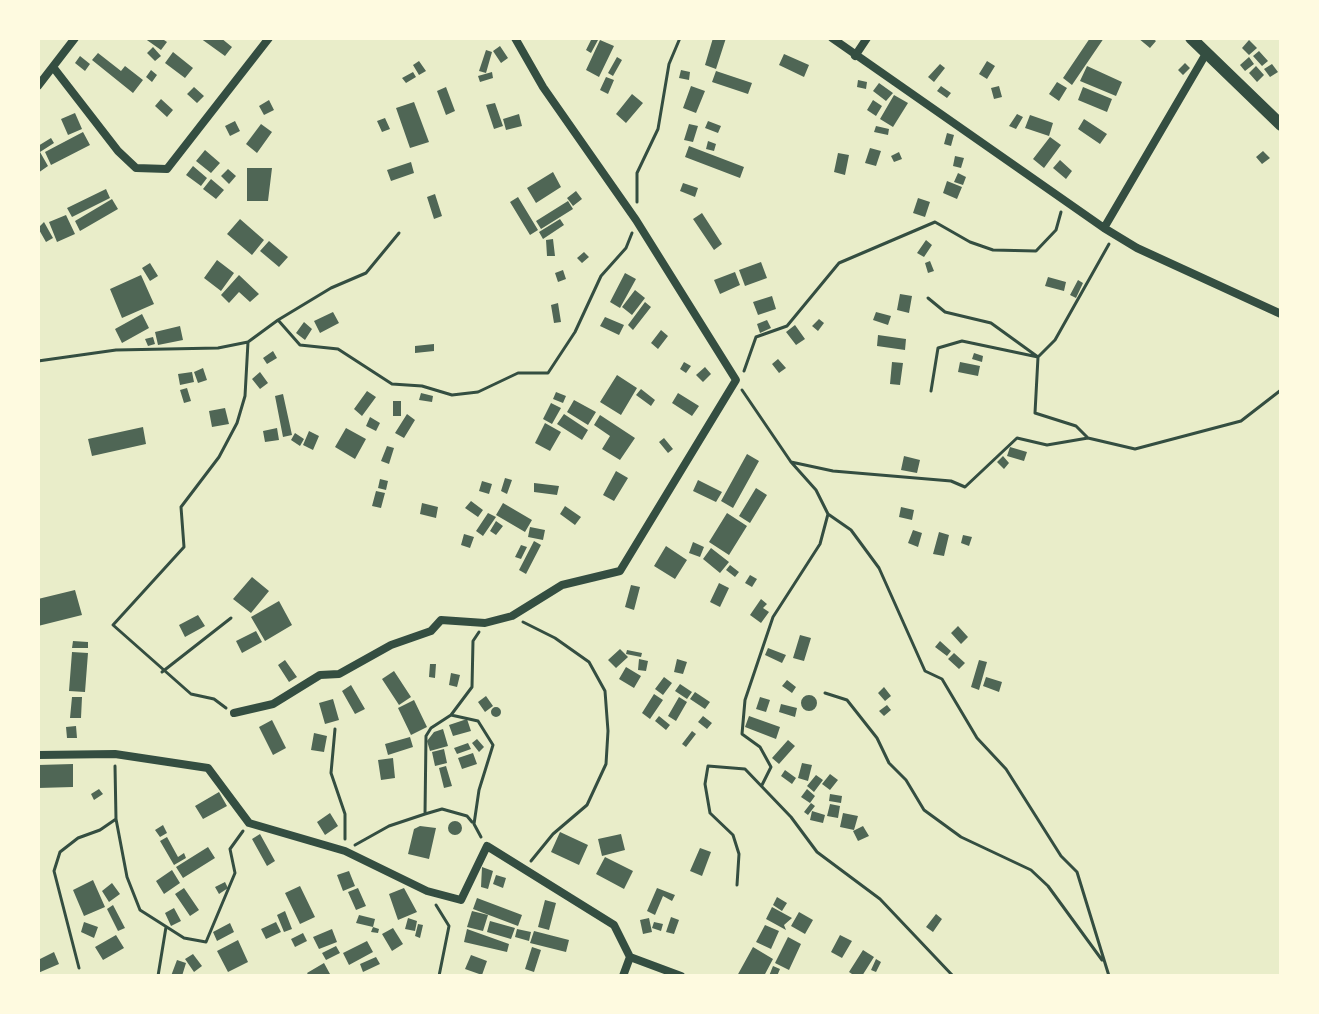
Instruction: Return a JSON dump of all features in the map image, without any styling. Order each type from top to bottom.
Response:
[{"type":"main road","points":[[1191,38],[1281,125]]},
{"type":"street","points":[[38,86],[75,38]]},
{"type":"street","points":[[53,67],[118,151],[136,168],[167,169],[269,38]]},
{"type":"street","points":[[234,713],[273,704],[320,675],[339,674],[391,645],[431,631],[441,620],[485,623],[512,616],[562,585],[620,571],[736,380],[636,220],[543,87],[515,38]]},
{"type":"street","points":[[832,38],[1104,228],[1281,314]]},
{"type":"street","points":[[855,56],[867,38]]},
{"type":"street","points":[[1104,228],[1207,52]]},
{"type":"street","points":[[38,755],[115,754],[208,768],[249,823],[345,851],[427,891],[461,900],[487,846],[614,925],[630,957],[681,976]]},
{"type":"street","points":[[623,976],[630,957]]},
{"type":"path","points":[[278,320],[300,345],[338,349],[392,384],[422,386],[452,395],[478,392],[518,373],[548,373],[575,332],[601,276],[626,248],[636,220],[637,173],[658,129],[669,64],[680,38]]},
{"type":"path","points":[[1064,198],[1056,230],[1036,251],[993,250],[970,242],[935,222],[839,263],[787,326],[756,337],[749,367],[736,380],[791,462],[816,490],[828,514],[851,530],[879,568],[925,671],[942,679],[977,738],[1006,769],[1061,856],[1077,872],[1109,976]]},
{"type":"path","points":[[38,361],[116,350],[181,350],[248,342],[331,288],[366,273],[399,233]]},
{"type":"path","points":[[1088,438],[1076,426],[1035,413],[1038,357],[1055,340],[1114,234]]},
{"type":"path","points":[[928,298],[945,312],[991,323],[1038,357]]},
{"type":"path","points":[[931,391],[938,348],[962,341],[1038,357]]},
{"type":"path","points":[[234,713],[214,699],[191,694],[162,672],[113,625],[184,547],[181,507],[219,457],[237,423],[245,396],[248,342]]},
{"type":"path","points":[[791,462],[833,471],[951,481],[965,487],[1017,438],[1047,445],[1088,438],[1135,449],[1241,421],[1281,390]]},
{"type":"path","points":[[762,785],[771,767],[760,747],[742,734],[745,700],[773,617],[820,544],[828,514]]},
{"type":"path","points":[[512,616],[555,638],[589,662],[605,691],[608,731],[606,764],[587,805],[546,841],[525,871]]},
{"type":"path","points":[[162,672],[231,618]]},
{"type":"path","points":[[425,814],[426,736],[431,728],[451,715],[472,687],[473,641],[485,623]]},
{"type":"path","points":[[825,693],[847,700],[877,738],[889,763],[906,780],[924,810],[961,837],[1031,870],[1048,886],[1106,966]]},
{"type":"path","points":[[451,715],[478,721],[493,745],[479,790],[474,824]]},
{"type":"path","points":[[335,729],[331,773],[345,814],[345,851],[389,826],[442,809],[467,816],[487,846]]},
{"type":"path","points":[[115,754],[116,819],[127,877],[140,910],[184,938],[206,942],[235,873],[230,849],[249,823]]},
{"type":"path","points":[[737,885],[739,854],[733,835],[710,813],[705,784],[708,766],[745,769],[817,852],[880,899],[953,976]]},
{"type":"path","points":[[79,968],[54,871],[60,852],[116,819]]},
{"type":"path","points":[[427,891],[449,926],[439,976]]},
{"type":"path","points":[[158,976],[166,927]]},
{"type":"building","points":[[144,38],[161,38],[167,42],[161,50]]},
{"type":"building","points":[[200,38],[221,38],[232,47],[225,56]]},
{"type":"building","points":[[592,38],[598,40],[591,53],[586,50]]},
{"type":"building","points":[[713,38],[726,38],[716,69],[705,65]]},
{"type":"building","points":[[1090,38],[1104,38],[1072,85],[1063,78]]},
{"type":"building","points":[[1138,38],[1152,38],[1156,41],[1150,48]]},
{"type":"building","points":[[600,40],[614,46],[599,77],[586,70]]},
{"type":"building","points":[[1249,40],[1257,48],[1249,55],[1242,48]]},
{"type":"building","points":[[500,46],[508,58],[501,63],[493,51]]},
{"type":"building","points":[[153,47],[161,56],[155,61],[147,53]]},
{"type":"building","points":[[486,50],[492,52],[486,73],[479,71]]},
{"type":"building","points":[[1259,51],[1268,61],[1262,66],[1253,56]]},
{"type":"building","points":[[173,52],[193,68],[185,78],[165,63]]},
{"type":"building","points":[[98,53],[121,71],[125,66],[143,80],[133,93],[92,60]]},
{"type":"building","points":[[784,54],[809,65],[804,77],[779,65]]},
{"type":"building","points":[[80,56],[90,64],[85,71],[75,63]]},
{"type":"building","points":[[617,57],[622,60],[613,76],[608,73]]},
{"type":"building","points":[[1249,57],[1254,64],[1245,71],[1240,65]]},
{"type":"building","points":[[419,61],[426,71],[419,75],[413,65]]},
{"type":"building","points":[[987,61],[995,66],[987,79],[979,74]]},
{"type":"building","points":[[1185,63],[1190,68],[1183,75],[1178,70]]},
{"type":"building","points":[[940,64],[945,68],[934,82],[928,77]]},
{"type":"building","points":[[1272,64],[1278,72],[1270,77],[1264,69]]},
{"type":"building","points":[[1087,66],[1122,82],[1116,96],[1080,81]]},
{"type":"building","points":[[1256,66],[1264,75],[1257,82],[1249,73]]},
{"type":"building","points":[[151,70],[157,75],[152,82],[146,77]]},
{"type":"building","points":[[681,70],[690,72],[689,80],[679,78]]},
{"type":"building","points":[[716,71],[752,83],[748,94],[712,82]]},
{"type":"building","points":[[413,72],[416,77],[406,83],[402,78]]},
{"type":"building","points":[[492,72],[493,78],[480,82],[478,76]]},
{"type":"building","points":[[606,77],[614,80],[608,94],[600,90]]},
{"type":"building","points":[[858,80],[867,82],[866,89],[857,87]]},
{"type":"building","points":[[1057,82],[1067,88],[1059,101],[1049,94]]},
{"type":"building","points":[[879,83],[893,93],[886,101],[873,91]]},
{"type":"building","points":[[691,86],[705,91],[696,113],[683,108]]},
{"type":"building","points":[[941,86],[951,93],[947,98],[937,91]]},
{"type":"building","points":[[999,86],[1002,97],[994,99],[991,88]]},
{"type":"building","points":[[194,87],[204,96],[197,103],[187,94]]},
{"type":"building","points":[[446,87],[455,111],[446,115],[437,91]]},
{"type":"building","points":[[1083,87],[1112,99],[1107,112],[1078,100]]},
{"type":"building","points":[[632,94],[643,103],[626,123],[616,114]]},
{"type":"building","points":[[894,95],[908,103],[893,127],[880,119]]},
{"type":"building","points":[[161,99],[173,110],[167,117],[155,106]]},
{"type":"building","points":[[269,100],[274,110],[264,115],[259,106]]},
{"type":"building","points":[[873,100],[882,106],[876,116],[867,110]]},
{"type":"building","points":[[414,102],[429,142],[410,148],[396,108]]},
{"type":"building","points":[[495,103],[503,126],[494,129],[486,105]]},
{"type":"building","points":[[75,113],[82,129],[68,135],[61,119]]},
{"type":"building","points":[[519,114],[522,126],[506,130],[503,119]]},
{"type":"building","points":[[1017,114],[1023,117],[1016,129],[1009,126]]},
{"type":"building","points":[[1030,115],[1053,123],[1049,136],[1025,128]]},
{"type":"building","points":[[385,118],[390,129],[382,132],[377,121]]},
{"type":"building","points":[[1084,119],[1107,134],[1100,144],[1078,129]]},
{"type":"building","points":[[235,121],[240,131],[230,136],[225,126]]},
{"type":"building","points":[[708,121],[721,126],[718,133],[705,128]]},
{"type":"building","points":[[261,124],[272,132],[257,153],[246,144]]},
{"type":"building","points":[[689,124],[698,126],[693,142],[684,140]]},
{"type":"building","points":[[876,126],[889,129],[888,135],[874,132]]},
{"type":"building","points":[[83,132],[90,145],[51,165],[45,152]]},
{"type":"building","points":[[947,133],[954,135],[951,146],[944,144]]},
{"type":"building","points":[[1050,137],[1061,145],[1044,168],[1033,159]]},
{"type":"building","points":[[51,138],[54,143],[40,152],[48,166],[38,173],[38,146]]},
{"type":"building","points":[[708,141],[716,144],[714,151],[706,149]]},
{"type":"building","points":[[689,146],[744,167],[740,178],[685,157]]},
{"type":"building","points":[[870,148],[881,151],[876,166],[865,163]]},
{"type":"building","points":[[205,150],[220,163],[211,173],[196,161]]},
{"type":"building","points":[[1263,151],[1270,158],[1262,164],[1256,157]]},
{"type":"building","points":[[899,152],[902,159],[894,162],[891,156]]},
{"type":"building","points":[[838,153],[849,155],[845,175],[834,172]]},
{"type":"building","points":[[955,156],[964,158],[961,168],[953,166]]},
{"type":"building","points":[[1060,160],[1072,171],[1066,179],[1053,168]]},
{"type":"building","points":[[411,162],[414,173],[391,181],[387,170]]},
{"type":"building","points":[[193,166],[207,178],[201,186],[186,175]]},
{"type":"building","points":[[247,168],[272,168],[268,201],[247,201]]},
{"type":"building","points":[[228,169],[236,176],[229,184],[221,176]]},
{"type":"building","points":[[553,172],[561,187],[536,203],[527,188]]},
{"type":"building","points":[[958,173],[966,177],[963,185],[954,182]]},
{"type":"building","points":[[211,179],[224,190],[216,199],[203,189]]},
{"type":"building","points":[[947,181],[962,187],[957,199],[943,193]]},
{"type":"building","points":[[683,183],[698,188],[695,197],[680,191]]},
{"type":"building","points":[[106,189],[110,198],[72,217],[67,208]]},
{"type":"building","points":[[576,191],[582,199],[573,206],[567,198]]},
{"type":"building","points":[[435,194],[442,216],[434,219],[427,197]]},
{"type":"building","points":[[518,197],[538,230],[530,235],[510,202]]},
{"type":"building","points":[[918,198],[930,202],[925,217],[913,213]]},
{"type":"building","points":[[112,199],[118,209],[80,231],[75,221]]},
{"type":"building","points":[[568,201],[573,209],[541,229],[536,221]]},
{"type":"building","points":[[702,213],[722,244],[714,250],[693,219]]},
{"type":"building","points":[[66,215],[75,234],[57,242],[49,222]]},
{"type":"building","points":[[240,219],[264,240],[252,255],[227,234]]},
{"type":"building","points":[[560,219],[564,225],[543,239],[539,232]]},
{"type":"building","points":[[44,222],[53,238],[46,242],[38,228]]},
{"type":"building","points":[[553,239],[555,256],[547,256],[546,240]]},
{"type":"building","points":[[926,240],[932,245],[924,257],[917,253]]},
{"type":"building","points":[[269,241],[288,257],[279,267],[260,251]]},
{"type":"building","points":[[584,252],[589,257],[582,263],[577,258]]},
{"type":"building","points":[[217,260],[234,273],[221,291],[204,278]]},
{"type":"building","points":[[930,261],[934,271],[928,273],[925,263]]},
{"type":"building","points":[[761,262],[767,278],[745,286],[739,270]]},
{"type":"building","points":[[150,263],[158,276],[150,281],[142,268]]},
{"type":"building","points":[[563,270],[566,279],[558,282],[555,273]]},
{"type":"building","points":[[735,272],[740,285],[720,294],[714,280]]},
{"type":"building","points":[[625,273],[636,279],[620,308],[610,302]]},
{"type":"building","points":[[141,275],[154,304],[122,318],[110,289]]},
{"type":"building","points":[[239,275],[259,294],[250,302],[239,292],[229,303],[221,295]]},
{"type":"building","points":[[1048,277],[1066,282],[1064,291],[1045,286]]},
{"type":"building","points":[[1078,280],[1083,283],[1076,298],[1070,295]]},
{"type":"building","points":[[635,290],[645,298],[632,315],[622,307]]},
{"type":"building","points":[[900,294],[912,296],[909,313],[897,310]]},
{"type":"building","points":[[772,296],[776,309],[758,315],[753,302]]},
{"type":"building","points":[[645,302],[651,307],[633,330],[628,325]]},
{"type":"building","points":[[558,303],[561,322],[554,323],[551,305]]},
{"type":"building","points":[[333,312],[339,323],[320,333],[314,321]]},
{"type":"building","points":[[876,312],[891,316],[888,325],[873,320]]},
{"type":"building","points":[[142,314],[149,328],[122,343],[115,329]]},
{"type":"building","points":[[605,317],[624,325],[619,335],[600,326]]},
{"type":"building","points":[[819,319],[824,323],[818,331],[812,326]]},
{"type":"building","points":[[767,320],[771,328],[760,333],[757,324]]},
{"type":"building","points":[[304,322],[312,329],[305,340],[296,333]]},
{"type":"building","points":[[795,325],[805,339],[796,345],[786,332]]},
{"type":"building","points":[[180,326],[183,340],[158,345],[155,332]]},
{"type":"building","points":[[661,330],[668,336],[658,349],[651,343]]},
{"type":"building","points":[[878,335],[906,339],[905,350],[877,346]]},
{"type":"building","points":[[153,337],[155,344],[148,346],[145,339]]},
{"type":"building","points":[[434,344],[434,351],[415,353],[415,346]]},
{"type":"building","points":[[273,351],[277,358],[267,364],[263,358]]},
{"type":"building","points":[[974,353],[983,356],[982,362],[972,359]]},
{"type":"building","points":[[778,359],[786,368],[779,373],[772,364]]},
{"type":"building","points":[[684,362],[691,366],[686,373],[680,369]]},
{"type":"building","points":[[892,362],[903,363],[900,385],[890,384]]},
{"type":"building","points":[[960,362],[980,366],[978,376],[958,372]]},
{"type":"building","points":[[705,367],[711,374],[703,382],[696,375]]},
{"type":"building","points":[[203,368],[207,380],[198,383],[194,372]]},
{"type":"building","points":[[192,372],[194,382],[180,385],[178,374]]},
{"type":"building","points":[[260,372],[268,383],[260,389],[252,379]]},
{"type":"building","points":[[617,375],[637,388],[621,415],[600,402]]},
{"type":"building","points":[[187,388],[191,401],[184,403],[180,390]]},
{"type":"building","points":[[641,389],[655,400],[651,406],[636,395]]},
{"type":"building","points":[[367,391],[376,397],[362,416],[354,409]]},
{"type":"building","points":[[556,392],[566,396],[563,403],[553,399]]},
{"type":"building","points":[[421,393],[433,396],[432,402],[419,400]]},
{"type":"building","points":[[678,393],[699,406],[692,416],[672,403]]},
{"type":"building","points":[[283,394],[292,435],[283,437],[275,396]]},
{"type":"building","points":[[574,400],[596,412],[588,425],[567,412]]},
{"type":"building","points":[[393,401],[401,401],[401,416],[393,416]]},
{"type":"building","points":[[551,403],[561,408],[552,424],[543,419]]},
{"type":"building","points":[[225,408],[229,424],[212,427],[209,411]]},
{"type":"building","points":[[407,414],[415,420],[404,438],[395,433]]},
{"type":"building","points":[[564,414],[588,430],[582,440],[557,424]]},
{"type":"building","points":[[600,415],[635,438],[620,460],[602,449],[610,436],[594,425]]},
{"type":"building","points":[[370,417],[380,423],[376,431],[366,426]]},
{"type":"building","points":[[545,423],[561,432],[550,451],[535,443]]},
{"type":"building","points":[[143,427],[146,444],[92,456],[88,439]]},
{"type":"building","points":[[277,428],[279,440],[265,442],[263,431]]},
{"type":"building","points":[[346,428],[366,439],[355,459],[335,447]]},
{"type":"building","points":[[309,431],[319,436],[313,450],[303,445]]},
{"type":"building","points":[[295,433],[304,439],[300,446],[291,440]]},
{"type":"building","points":[[664,438],[673,449],[668,453],[659,442]]},
{"type":"building","points":[[387,446],[394,448],[389,464],[381,461]]},
{"type":"building","points":[[1010,447],[1027,452],[1024,461],[1007,456]]},
{"type":"building","points":[[747,454],[759,461],[733,508],[721,501]]},
{"type":"building","points":[[904,456],[920,460],[917,473],[901,470]]},
{"type":"building","points":[[1003,456],[1009,463],[1004,469],[997,462]]},
{"type":"building","points":[[616,471],[628,478],[614,501],[603,495]]},
{"type":"building","points":[[505,478],[512,480],[507,494],[501,491]]},
{"type":"building","points":[[380,479],[388,481],[386,490],[378,488]]},
{"type":"building","points":[[698,480],[722,492],[716,502],[693,491]]},
{"type":"building","points":[[482,481],[492,484],[489,494],[479,491]]},
{"type":"building","points":[[534,483],[559,486],[557,495],[534,492]]},
{"type":"building","points":[[756,488],[767,495],[750,523],[739,516]]},
{"type":"building","points":[[376,491],[385,493],[381,508],[372,506]]},
{"type":"building","points":[[471,501],[483,510],[478,517],[465,508]]},
{"type":"building","points":[[422,503],[438,507],[436,518],[420,514]]},
{"type":"building","points":[[503,503],[532,520],[525,532],[496,515]]},
{"type":"building","points":[[565,506],[581,517],[575,525],[560,514]]},
{"type":"building","points":[[901,507],[914,510],[912,520],[899,517]]},
{"type":"building","points":[[488,513],[496,517],[483,536],[476,531]]},
{"type":"building","points":[[727,513],[747,526],[729,555],[709,542]]},
{"type":"building","points":[[496,521],[503,526],[496,535],[490,531]]},
{"type":"building","points":[[530,527],[545,530],[543,540],[528,537]]},
{"type":"building","points":[[913,530],[922,533],[918,547],[908,543]]},
{"type":"building","points":[[939,532],[949,535],[944,556],[933,554]]},
{"type":"building","points":[[464,534],[474,537],[470,548],[461,545]]},
{"type":"building","points":[[963,535],[972,537],[969,546],[961,543]]},
{"type":"building","points":[[534,541],[541,545],[526,574],[519,570]]},
{"type":"building","points":[[693,542],[704,547],[700,557],[689,553]]},
{"type":"building","points":[[521,545],[527,547],[521,559],[515,557]]},
{"type":"building","points":[[666,546],[687,560],[675,579],[654,566]]},
{"type":"building","points":[[711,548],[729,562],[720,573],[703,559]]},
{"type":"building","points":[[730,565],[739,572],[735,577],[726,570]]},
{"type":"building","points":[[750,575],[757,579],[752,587],[745,583]]},
{"type":"building","points":[[252,577],[269,591],[251,613],[233,599]]},
{"type":"building","points":[[719,583],[729,588],[720,607],[710,602]]},
{"type":"building","points":[[631,585],[640,587],[634,610],[625,607]]},
{"type":"building","points":[[75,590],[82,615],[38,626],[38,599]]},
{"type":"building","points":[[761,599],[767,604],[763,608],[769,612],[761,623],[750,615]]},
{"type":"building","points":[[279,601],[292,625],[265,641],[251,617]]},
{"type":"building","points":[[198,615],[205,626],[185,637],[179,625]]},
{"type":"building","points":[[958,626],[968,637],[961,644],[951,633]]},
{"type":"building","points":[[256,631],[262,642],[242,653],[236,641]]},
{"type":"building","points":[[800,635],[811,638],[804,661],[793,658]]},
{"type":"building","points":[[73,641],[88,642],[88,648],[72,648]]},
{"type":"building","points":[[940,641],[951,651],[947,656],[935,647]]},
{"type":"building","points":[[768,648],[786,655],[782,663],[765,655]]},
{"type":"building","points":[[620,649],[628,657],[616,668],[608,660]]},
{"type":"building","points":[[627,650],[642,653],[641,657],[626,654]]},
{"type":"building","points":[[72,652],[88,653],[85,692],[69,691]]},
{"type":"building","points":[[954,653],[965,663],[959,669],[948,659]]},
{"type":"building","points":[[639,659],[648,661],[646,671],[638,670]]},
{"type":"building","points":[[677,659],[687,662],[683,674],[674,672]]},
{"type":"building","points":[[285,660],[297,677],[289,682],[278,665]]},
{"type":"building","points":[[979,660],[987,662],[979,690],[971,687]]},
{"type":"building","points":[[430,664],[436,664],[435,678],[429,677]]},
{"type":"building","points":[[626,667],[641,676],[634,688],[619,679]]},
{"type":"building","points":[[394,671],[411,697],[399,705],[382,679]]},
{"type":"building","points":[[451,673],[460,675],[457,687],[449,685]]},
{"type":"building","points":[[664,677],[672,683],[663,695],[655,689]]},
{"type":"building","points":[[986,677],[1002,682],[999,692],[983,686]]},
{"type":"building","points":[[787,680],[796,687],[792,693],[782,686]]},
{"type":"building","points":[[680,684],[692,692],[687,699],[675,691]]},
{"type":"building","points":[[351,685],[365,709],[355,714],[342,691]]},
{"type":"building","points":[[884,687],[891,696],[885,701],[878,693]]},
{"type":"building","points":[[695,692],[710,702],[705,709],[690,699]]},
{"type":"building","points":[[654,694],[663,700],[650,719],[642,713]]},
{"type":"building","points":[[806,695],[812,695],[817,703],[815,709],[806,711],[801,706],[801,700]]},
{"type":"building","points":[[486,696],[493,706],[485,712],[478,702]]},
{"type":"building","points":[[72,697],[82,697],[81,718],[70,718]]},
{"type":"building","points":[[679,697],[687,702],[676,721],[668,716]]},
{"type":"building","points":[[760,697],[770,700],[766,712],[756,709]]},
{"type":"building","points":[[333,699],[339,720],[325,724],[319,703]]},
{"type":"building","points":[[414,700],[427,727],[411,735],[398,708]]},
{"type":"building","points":[[781,704],[797,708],[795,717],[779,712]]},
{"type":"building","points":[[887,705],[891,710],[884,716],[879,711]]},
{"type":"building","points":[[496,707],[501,712],[496,717],[491,712]]},
{"type":"building","points":[[659,716],[670,725],[666,730],[655,721]]},
{"type":"building","points":[[703,716],[712,723],[707,729],[698,722]]},
{"type":"building","points":[[749,716],[780,727],[776,739],[745,727]]},
{"type":"building","points":[[467,719],[471,731],[453,736],[449,725]]},
{"type":"building","points":[[272,720],[286,748],[273,755],[259,727]]},
{"type":"building","points":[[76,726],[77,738],[67,738],[66,727]]},
{"type":"building","points":[[443,729],[448,746],[430,751],[427,741],[434,732]]},
{"type":"building","points":[[692,731],[696,734],[686,747],[682,744]]},
{"type":"building","points":[[314,733],[327,736],[324,752],[311,750]]},
{"type":"building","points":[[410,737],[413,747],[388,755],[385,744]]},
{"type":"building","points":[[477,739],[484,747],[479,752],[472,743]]},
{"type":"building","points":[[788,740],[795,746],[779,764],[772,758]]},
{"type":"building","points":[[468,743],[471,749],[457,754],[454,748]]},
{"type":"building","points":[[444,749],[447,763],[435,766],[432,752]]},
{"type":"building","points":[[473,753],[477,764],[462,769],[458,758]]},
{"type":"building","points":[[393,758],[395,778],[381,780],[378,760]]},
{"type":"building","points":[[802,763],[812,765],[808,781],[798,778]]},
{"type":"building","points":[[73,764],[73,787],[38,788],[38,765]]},
{"type":"building","points":[[446,766],[452,786],[444,788],[439,768]]},
{"type":"building","points":[[785,770],[796,778],[792,784],[781,776]]},
{"type":"building","points":[[830,774],[838,780],[830,790],[822,784]]},
{"type":"building","points":[[816,775],[823,780],[814,792],[807,786]]},
{"type":"building","points":[[99,789],[103,794],[94,800],[91,794]]},
{"type":"building","points":[[807,789],[815,796],[810,803],[801,797]]},
{"type":"building","points":[[219,792],[227,806],[203,819],[195,806]]},
{"type":"building","points":[[830,794],[842,796],[841,803],[829,801]]},
{"type":"building","points":[[811,803],[815,806],[808,815],[804,812]]},
{"type":"building","points":[[830,804],[840,806],[838,818],[827,816]]},
{"type":"building","points":[[812,811],[825,815],[823,823],[810,820]]},
{"type":"building","points":[[330,813],[338,826],[325,835],[317,822]]},
{"type":"building","points":[[843,813],[858,816],[854,830],[840,827]]},
{"type":"building","points":[[455,821],[462,828],[455,835],[448,828]]},
{"type":"building","points":[[163,825],[167,833],[160,837],[155,830]]},
{"type":"building","points":[[420,826],[436,828],[429,859],[408,854],[414,829]]},
{"type":"building","points":[[863,826],[869,836],[858,841],[853,831]]},
{"type":"building","points":[[560,832],[588,845],[579,865],[551,852]]},
{"type":"building","points":[[260,834],[275,861],[267,866],[252,839]]},
{"type":"building","points":[[621,834],[625,850],[602,856],[598,839]]},
{"type":"building","points":[[167,837],[178,857],[184,853],[186,858],[174,865],[160,841]]},
{"type":"building","points":[[208,847],[215,858],[183,878],[176,867]]},
{"type":"building","points":[[700,848],[711,852],[702,876],[690,871]]},
{"type":"building","points":[[605,857],[633,871],[624,889],[596,874]]},
{"type":"building","points":[[482,867],[493,871],[488,889],[481,887]]},
{"type":"building","points":[[172,870],[180,883],[164,894],[156,881]]},
{"type":"building","points":[[349,871],[355,886],[343,891],[337,875]]},
{"type":"building","points":[[496,875],[506,878],[503,888],[493,884]]},
{"type":"building","points":[[93,880],[105,907],[84,916],[73,890]]},
{"type":"building","points":[[225,882],[228,888],[219,894],[215,887]]},
{"type":"building","points":[[112,883],[120,894],[109,902],[102,891]]},
{"type":"building","points":[[300,886],[315,917],[300,924],[285,893]]},
{"type":"building","points":[[184,888],[199,910],[190,916],[175,894]]},
{"type":"building","points":[[358,888],[366,906],[356,910],[348,892]]},
{"type":"building","points":[[404,888],[417,912],[398,920],[389,894]]},
{"type":"building","points":[[657,888],[675,895],[672,901],[663,896],[655,915],[647,911]]},
{"type":"building","points":[[777,897],[787,903],[782,911],[773,905]]},
{"type":"building","points":[[477,898],[522,915],[518,926],[473,909]]},
{"type":"building","points":[[545,900],[556,903],[549,930],[538,927]]},
{"type":"building","points":[[113,905],[125,928],[118,931],[107,909]]},
{"type":"building","points":[[772,907],[792,918],[784,925],[786,930],[766,919]]},
{"type":"building","points":[[174,908],[181,921],[171,926],[165,913]]},
{"type":"building","points":[[285,911],[292,929],[284,932],[277,915]]},
{"type":"building","points":[[472,911],[488,915],[483,931],[467,927]]},
{"type":"building","points":[[799,912],[813,920],[805,934],[791,926]]},
{"type":"building","points":[[936,914],[942,919],[933,932],[926,927]]},
{"type":"building","points":[[359,915],[375,919],[373,927],[356,923]]},
{"type":"building","points":[[671,917],[679,920],[674,934],[666,932]]},
{"type":"building","points":[[408,918],[417,921],[415,931],[405,929]]},
{"type":"building","points":[[649,918],[652,932],[643,934],[640,920]]},
{"type":"building","points":[[490,921],[515,928],[511,939],[487,932]]},
{"type":"building","points":[[84,922],[98,927],[94,938],[81,932]]},
{"type":"building","points":[[276,922],[281,932],[266,939],[261,929]]},
{"type":"building","points":[[654,922],[663,924],[661,931],[652,928]]},
{"type":"building","points":[[230,923],[234,932],[217,941],[213,932]]},
{"type":"building","points":[[418,924],[423,925],[420,938],[415,936]]},
{"type":"building","points":[[765,925],[779,931],[771,949],[756,942]]},
{"type":"building","points":[[393,928],[403,944],[392,951],[382,934]]},
{"type":"building","points":[[332,929],[337,942],[319,949],[313,937]]},
{"type":"building","points":[[467,929],[509,944],[507,952],[464,942]]},
{"type":"building","points":[[517,929],[531,932],[529,941],[515,937]]},
{"type":"building","points":[[534,931],[569,940],[566,952],[530,943]]},
{"type":"building","points":[[303,933],[307,941],[295,947],[291,939]]},
{"type":"building","points":[[116,935],[124,948],[103,960],[95,947]]},
{"type":"building","points":[[840,935],[852,941],[842,958],[831,952]]},
{"type":"building","points":[[788,937],[801,944],[789,970],[775,963]]},
{"type":"building","points":[[238,940],[248,962],[228,972],[217,951]]},
{"type":"building","points":[[367,941],[373,952],[349,965],[343,953]]},
{"type":"building","points":[[336,946],[340,953],[326,960],[322,953]]},
{"type":"building","points":[[532,947],[541,950],[534,972],[525,969]]},
{"type":"building","points":[[753,947],[773,959],[764,976],[737,976]]},
{"type":"building","points":[[863,950],[874,957],[862,976],[855,976],[849,972]]},
{"type":"building","points":[[54,952],[59,964],[38,973],[38,960]]},
{"type":"building","points":[[193,954],[202,966],[194,972],[185,959]]},
{"type":"building","points":[[471,955],[487,961],[482,975],[465,969]]},
{"type":"building","points":[[376,957],[380,964],[363,972],[360,964]]},
{"type":"building","points":[[876,959],[881,962],[876,972],[871,970]]},
{"type":"building","points":[[177,960],[186,963],[182,976],[171,976]]},
{"type":"building","points":[[324,963],[330,974],[309,976],[307,973]]},
{"type":"building","points":[[773,966],[780,969],[777,976],[769,976]]}]
